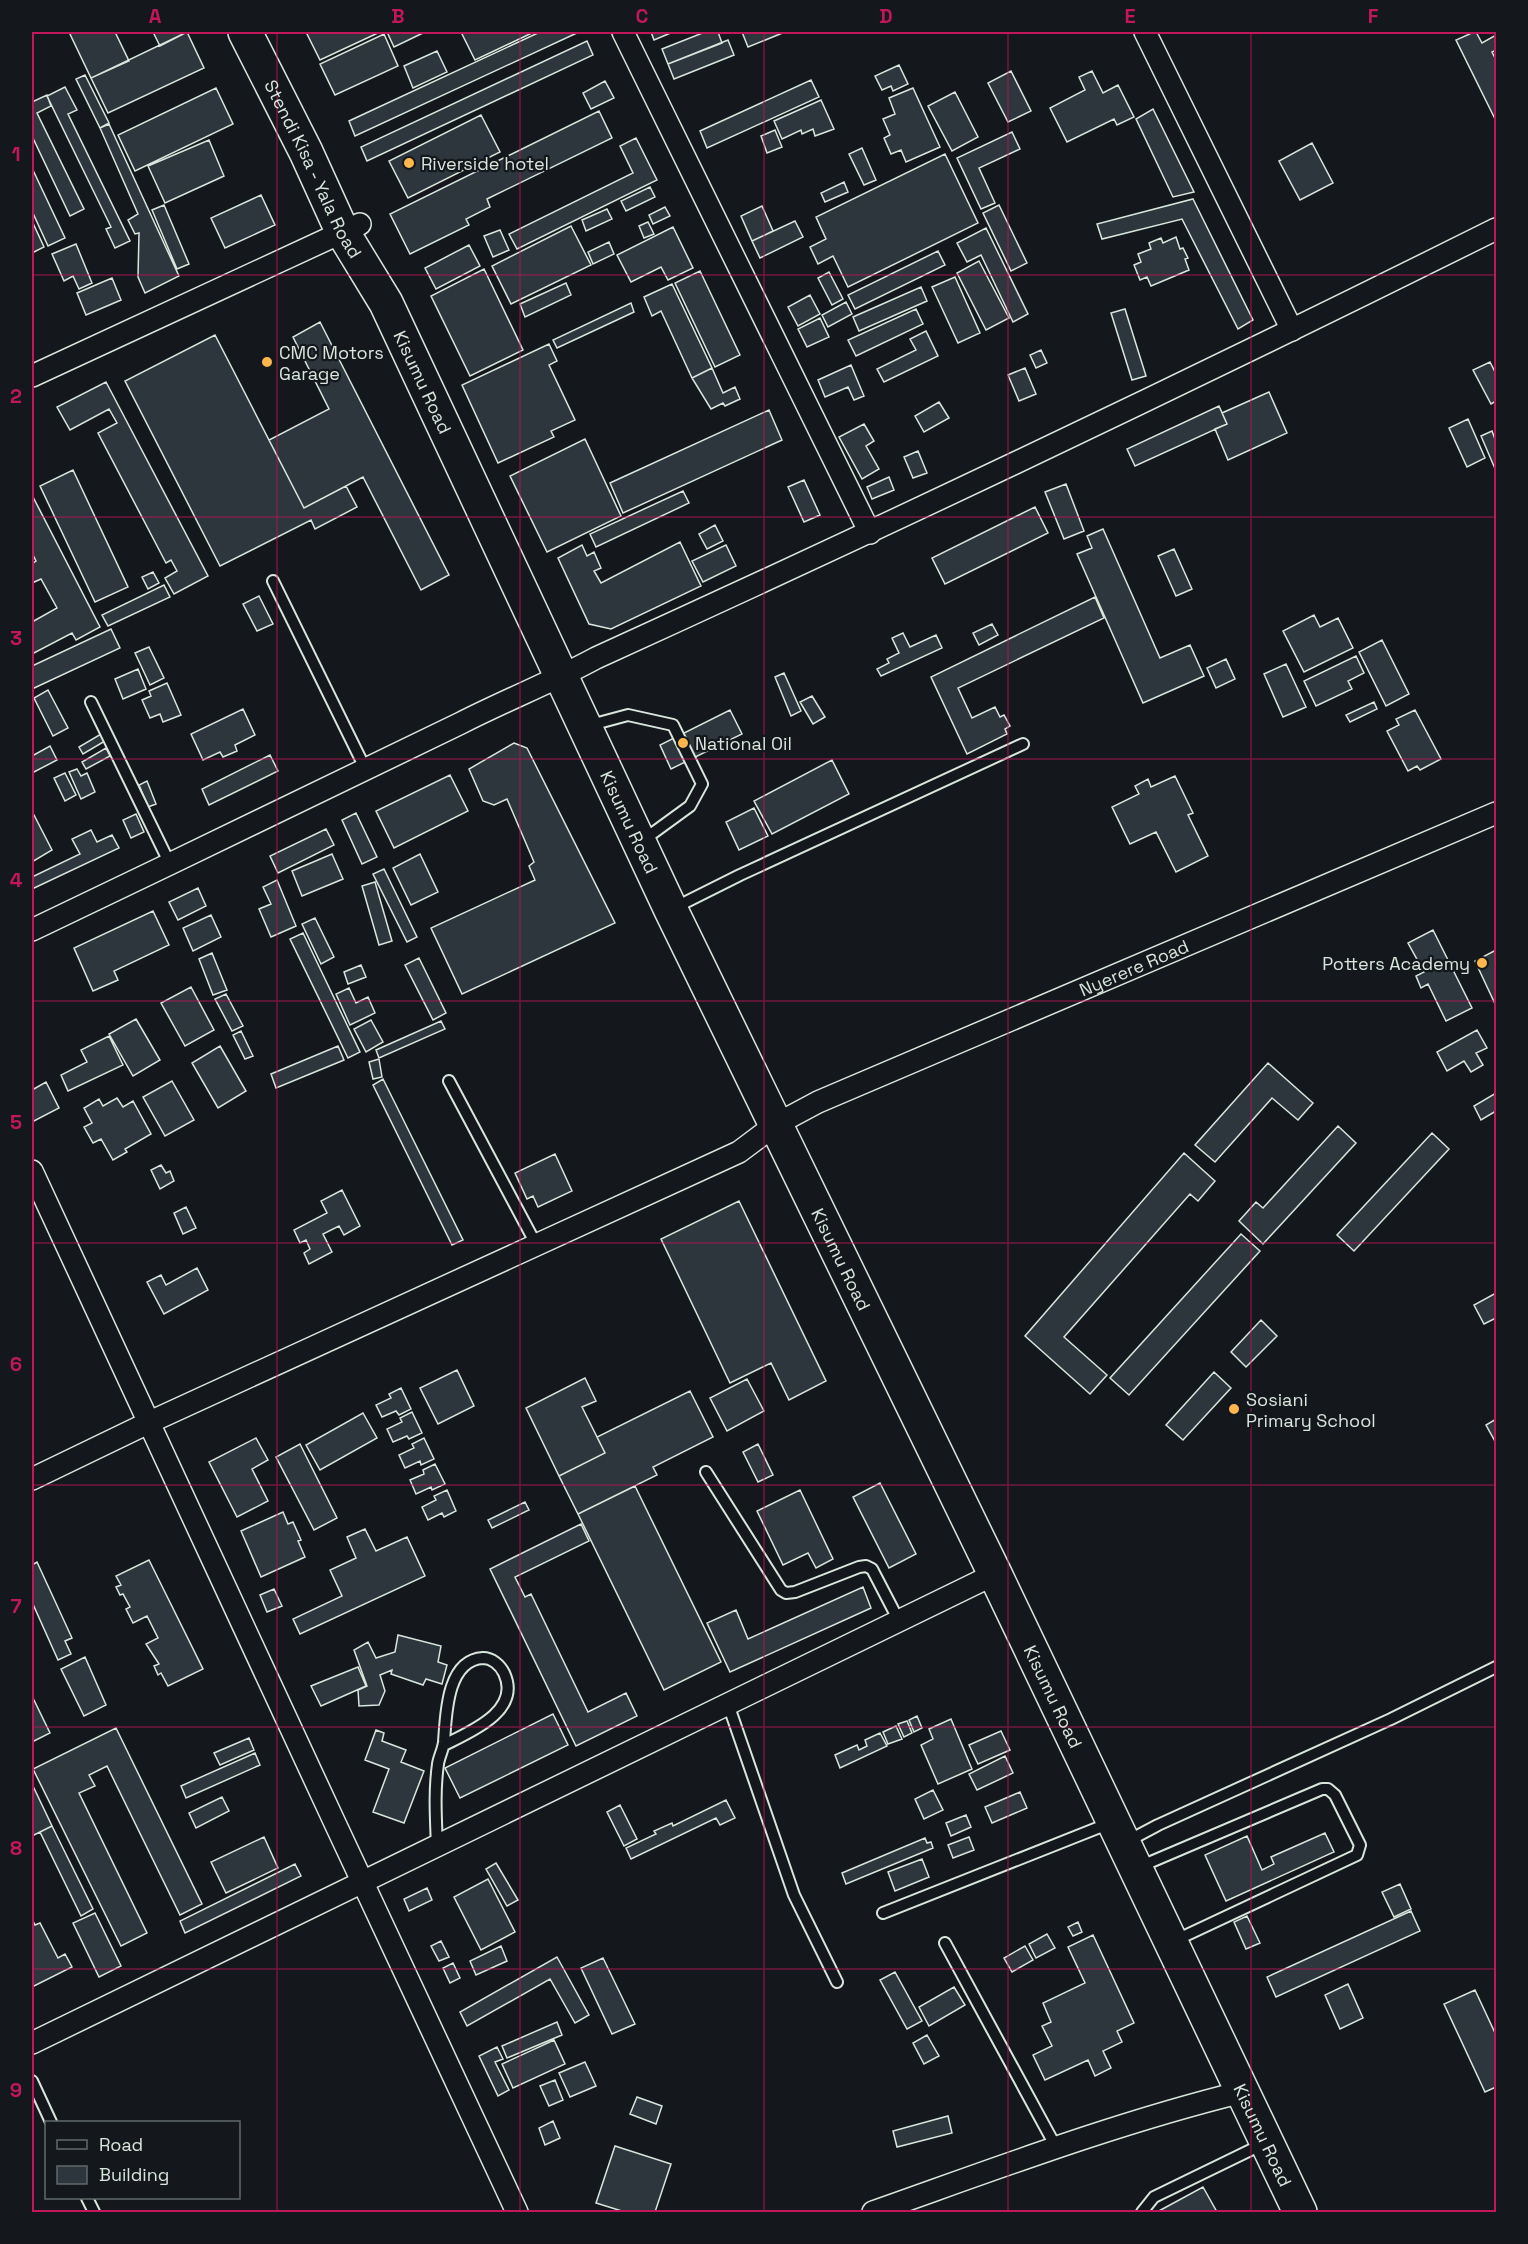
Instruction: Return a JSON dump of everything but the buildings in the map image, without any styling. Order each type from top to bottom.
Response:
[{"type":"highway","name":"Stendi Kisa - Yala Road","points":[[245,32],[306,152],[351,227],[386,303]]},
{"type":"highway","points":[[266,32],[319,137],[351,227]]},
{"type":"highway","name":"Kisumu Road","points":[[386,303],[671,910],[996,1574],[1300,2212]]},
{"type":"street","points":[[623,32],[870,533]]},
{"type":"street","points":[[1145,32],[1292,330]]},
{"type":"street","points":[[32,376],[351,227]]},
{"type":"street","points":[[32,930],[525,691],[560,677],[596,658],[870,533],[1497,229]]},
{"type":"street","name":"Nyerere Road","points":[[32,1479],[150,1422],[739,1152],[775,1125],[819,1102],[1497,813]]},
{"type":"street","points":[[32,1171],[150,1422],[361,1884],[517,2212]]},
{"type":"street","points":[[32,2043],[996,1574]]},
{"type":"street","points":[[873,2212],[1056,2147],[1188,2105],[1242,2092]]},
{"type":"lane","points":[[273,581],[366,770]]},
{"type":"lane","points":[[91,702],[170,864]]},
{"type":"lane","points":[[584,726],[628,715],[673,725],[702,784],[690,806],[639,843]]},
{"type":"lane","points":[[671,910],[723,883],[1023,744]]},
{"type":"lane","points":[[448,1081],[537,1246]]},
{"type":"lane","points":[[706,1472],[781,1590],[786,1593],[795,1592],[866,1566],[872,1569],[899,1621]]},
{"type":"lane","points":[[437,1847],[438,1764],[444,1745],[444,1712],[452,1685],[461,1670],[471,1661],[484,1658],[493,1660],[502,1670],[508,1682],[508,1695],[492,1718],[444,1745]]},
{"type":"lane","points":[[1124,1844],[1158,1825],[1391,1719],[1497,1666]]},
{"type":"lane","points":[[728,1704],[794,1895],[837,1982]]},
{"type":"lane","points":[[883,1913],[1323,1789],[1328,1789],[1335,1794],[1360,1845],[1356,1855],[1171,1943]]},
{"type":"lane","points":[[945,1943],[1056,2147]]},
{"type":"lane","points":[[32,2081],[51,2121]]},
{"type":"lane","points":[[1142,2212],[1154,2198],[1266,2142]]},
{"type":"place","name":"Riverside hotel","points":[[409,163]]},
{"type":"place","name":"CMC Motors Garage","points":[[267,362]]},
{"type":"place","name":"National Oil","points":[[683,743]]},
{"type":"place","name":"Potters Academy","points":[[1482,963]]},
{"type":"place","name":"Sosiani Primary School","points":[[1234,1409]]}]
